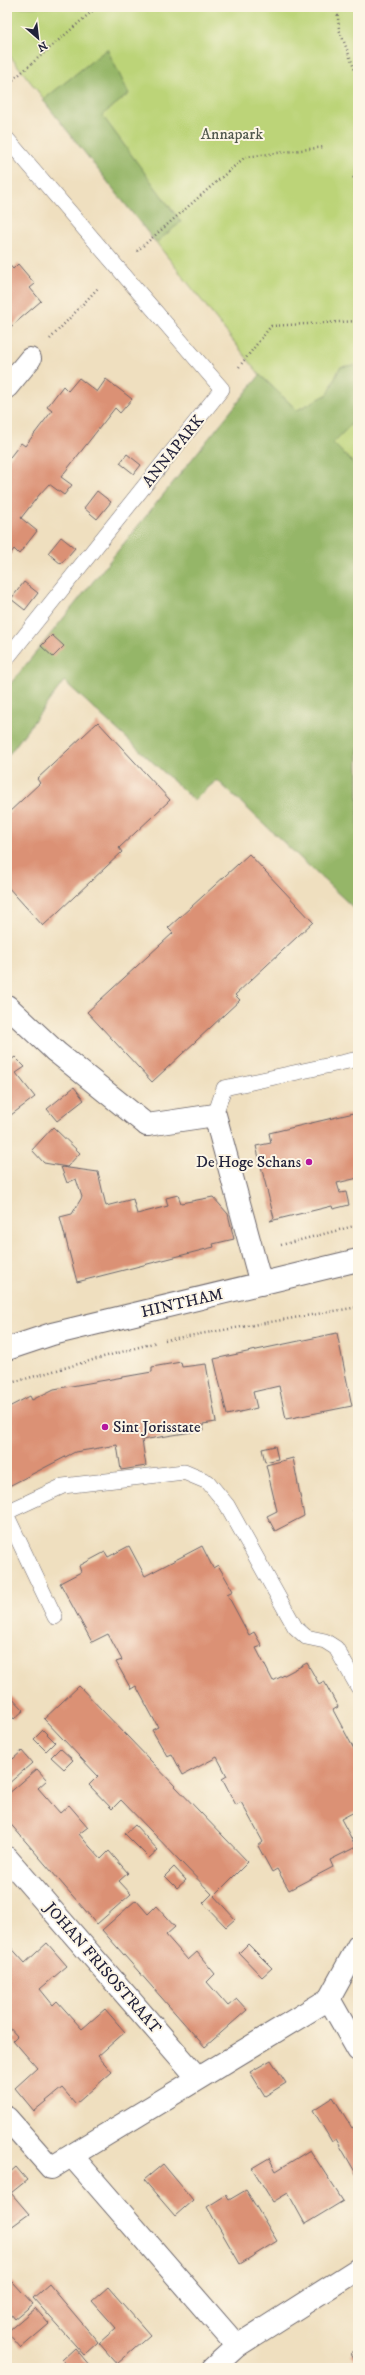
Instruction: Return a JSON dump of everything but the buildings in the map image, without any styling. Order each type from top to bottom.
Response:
[{"type":"street","points":[[7,387],[30,359]]},
{"type":"street","points":[[7,1006],[55,1051],[147,1125],[215,1115],[262,1284]]},
{"type":"street","name":"HINTHAM","points":[[7,1349],[52,1334],[358,1260]]},
{"type":"street","name":"JOHAN FRISOSTRAAT","points":[[7,1858],[198,2078]]},
{"type":"street","points":[[7,2118],[51,2168],[329,1999],[358,1946]]},
{"type":"street","points":[[329,1999],[358,2050]]},
{"type":"street","points":[[72,2156],[237,2346]]},
{"type":"street","points":[[213,2368],[237,2346],[358,2269]]},
{"type":"lane","points":[[7,139],[222,389]]},
{"type":"lane","name":"ANNAPARK","points":[[7,658],[222,389]]},
{"type":"lane","points":[[215,1115],[224,1088],[358,1059]]},
{"type":"lane","points":[[7,1512],[63,1486],[184,1472],[208,1482],[227,1505],[295,1627],[306,1637],[324,1641],[336,1648],[358,1687]]},
{"type":"lane","points":[[7,1516],[56,1617]]},
{"type":"path","points":[[7,85],[97,7]]},
{"type":"path","points":[[337,7],[339,29],[358,78]]},
{"type":"path","points":[[30,359],[118,268],[245,157],[325,147]]},
{"type":"path","points":[[353,177],[358,183]]},
{"type":"path","points":[[222,389],[271,326],[358,321]]},
{"type":"path","points":[[7,1384],[163,1340],[358,1307]]},
{"type":"green space","name":"Annapark","points":[[7,7],[358,7],[358,468],[260,375],[7,52]]},
{"type":"green space","points":[[107,49],[129,94],[102,115],[181,222],[156,243],[43,100]]},
{"type":"green space","points":[[354,365],[358,376],[358,400],[356,415],[352,423],[333,443],[358,468],[358,912],[217,780],[194,800],[64,681],[7,757],[7,688],[260,375],[297,410],[328,394],[340,367]]},
{"type":"place","name":"De Hoge Schans","points":[[309,1162]]},
{"type":"place","name":"Sint Jorisstate","points":[[105,1427]]}]
